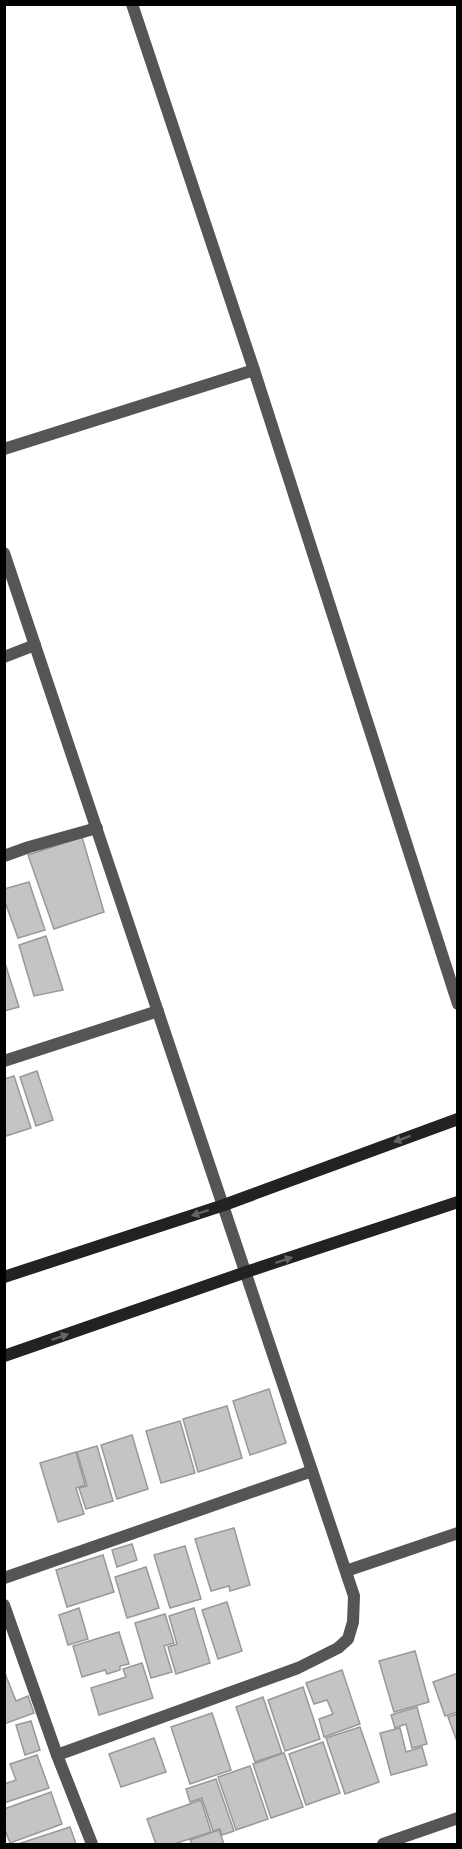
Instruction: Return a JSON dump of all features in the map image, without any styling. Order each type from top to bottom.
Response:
[{"type":"main road","points":[[4,1277],[224,1205],[458,1119]]},
{"type":"main road","points":[[4,1356],[246,1272],[458,1202]]},
{"type":"street","points":[[132,4],[254,370],[458,1004]]},
{"type":"street","points":[[4,449],[254,370]]},
{"type":"street","points":[[4,553],[354,1596],[353,1622],[348,1639],[338,1648],[298,1668],[57,1755]]},
{"type":"street","points":[[4,657],[35,645]]},
{"type":"street","points":[[4,856],[97,828]]},
{"type":"street","points":[[4,1062],[158,1011]]},
{"type":"street","points":[[4,1578],[312,1471]]},
{"type":"street","points":[[346,1571],[457,1536]]},
{"type":"street","points":[[4,1605],[57,1755],[92,1845]]},
{"type":"street","points":[[383,1845],[458,1818]]},
{"type":"building","points":[[82,837],[104,912],[54,929],[28,855]]},
{"type":"building","points":[[29,882],[45,930],[18,938],[4,899],[4,889]]},
{"type":"building","points":[[46,936],[63,990],[34,996],[19,945]]},
{"type":"building","points":[[4,960],[19,1007],[4,1011]]},
{"type":"building","points":[[37,1071],[53,1120],[36,1126],[20,1077]]},
{"type":"building","points":[[14,1076],[31,1128],[6,1136],[4,1131],[4,1079]]},
{"type":"building","points":[[269,1389],[286,1443],[250,1455],[233,1401]]},
{"type":"building","points":[[227,1406],[242,1458],[198,1472],[183,1419]]},
{"type":"building","points":[[180,1421],[195,1473],[161,1483],[146,1431]]},
{"type":"building","points":[[132,1435],[148,1489],[117,1499],[101,1445]]},
{"type":"building","points":[[97,1446],[113,1501],[86,1509],[79,1488],[87,1486],[77,1452]]},
{"type":"building","points":[[76,1452],[85,1485],[76,1488],[84,1514],[58,1522],[40,1463]]},
{"type":"building","points":[[234,1528],[250,1585],[230,1591],[229,1586],[211,1591],[195,1539]]},
{"type":"building","points":[[132,1544],[137,1560],[117,1567],[112,1550]]},
{"type":"building","points":[[185,1546],[201,1599],[170,1608],[154,1555]]},
{"type":"building","points":[[103,1555],[114,1592],[67,1607],[56,1570]]},
{"type":"building","points":[[146,1567],[159,1608],[127,1618],[115,1577]]},
{"type":"building","points":[[227,1602],[242,1651],[218,1659],[202,1610]]},
{"type":"building","points":[[79,1608],[88,1639],[68,1645],[59,1615]]},
{"type":"building","points":[[194,1608],[210,1663],[176,1674],[168,1647],[177,1644],[169,1616]]},
{"type":"building","points":[[165,1614],[174,1643],[164,1646],[172,1672],[151,1678],[135,1623]]},
{"type":"building","points":[[119,1632],[129,1664],[120,1666],[120,1670],[107,1674],[105,1670],[82,1677],[73,1646]]},
{"type":"building","points":[[415,1651],[429,1702],[394,1712],[379,1661]]},
{"type":"building","points":[[142,1663],[153,1698],[99,1715],[91,1688],[126,1677],[123,1669]]},
{"type":"building","points":[[342,1670],[360,1724],[324,1737],[319,1719],[333,1714],[327,1700],[314,1704],[306,1683]]},
{"type":"building","points":[[4,1671],[16,1701],[28,1696],[34,1713],[4,1724]]},
{"type":"building","points":[[458,1673],[458,1712],[445,1716],[433,1682]]},
{"type":"building","points":[[303,1687],[320,1739],[285,1751],[268,1700]]},
{"type":"building","points":[[263,1697],[282,1753],[255,1762],[236,1707]]},
{"type":"building","points":[[417,1707],[427,1744],[412,1748],[406,1724],[395,1728],[391,1715]]},
{"type":"building","points":[[212,1713],[231,1770],[190,1784],[171,1727]]},
{"type":"building","points":[[458,1714],[458,1744],[448,1717]]},
{"type":"building","points":[[31,1721],[40,1750],[25,1755],[16,1725]]},
{"type":"building","points":[[360,1727],[379,1782],[345,1794],[326,1738]]},
{"type":"building","points":[[400,1728],[406,1752],[422,1747],[427,1765],[391,1775],[380,1733]]},
{"type":"building","points":[[154,1738],[166,1772],[121,1787],[109,1754]]},
{"type":"building","points":[[323,1742],[340,1793],[306,1805],[289,1754]]},
{"type":"building","points":[[284,1753],[303,1807],[271,1818],[253,1764]]},
{"type":"building","points":[[37,1755],[49,1788],[4,1803],[4,1784],[16,1780],[10,1764]]},
{"type":"building","points":[[250,1766],[268,1819],[236,1830],[218,1777]]},
{"type":"building","points":[[216,1779],[234,1831],[222,1835],[220,1829],[213,1831],[202,1798],[190,1802],[186,1789]]},
{"type":"building","points":[[51,1792],[62,1824],[10,1843],[4,1827],[4,1809]]},
{"type":"building","points":[[201,1800],[211,1832],[174,1844],[156,1844],[147,1819]]},
{"type":"building","points":[[70,1827],[76,1844],[18,1844]]},
{"type":"building","points":[[219,1830],[224,1844],[192,1844],[190,1840]]}]
